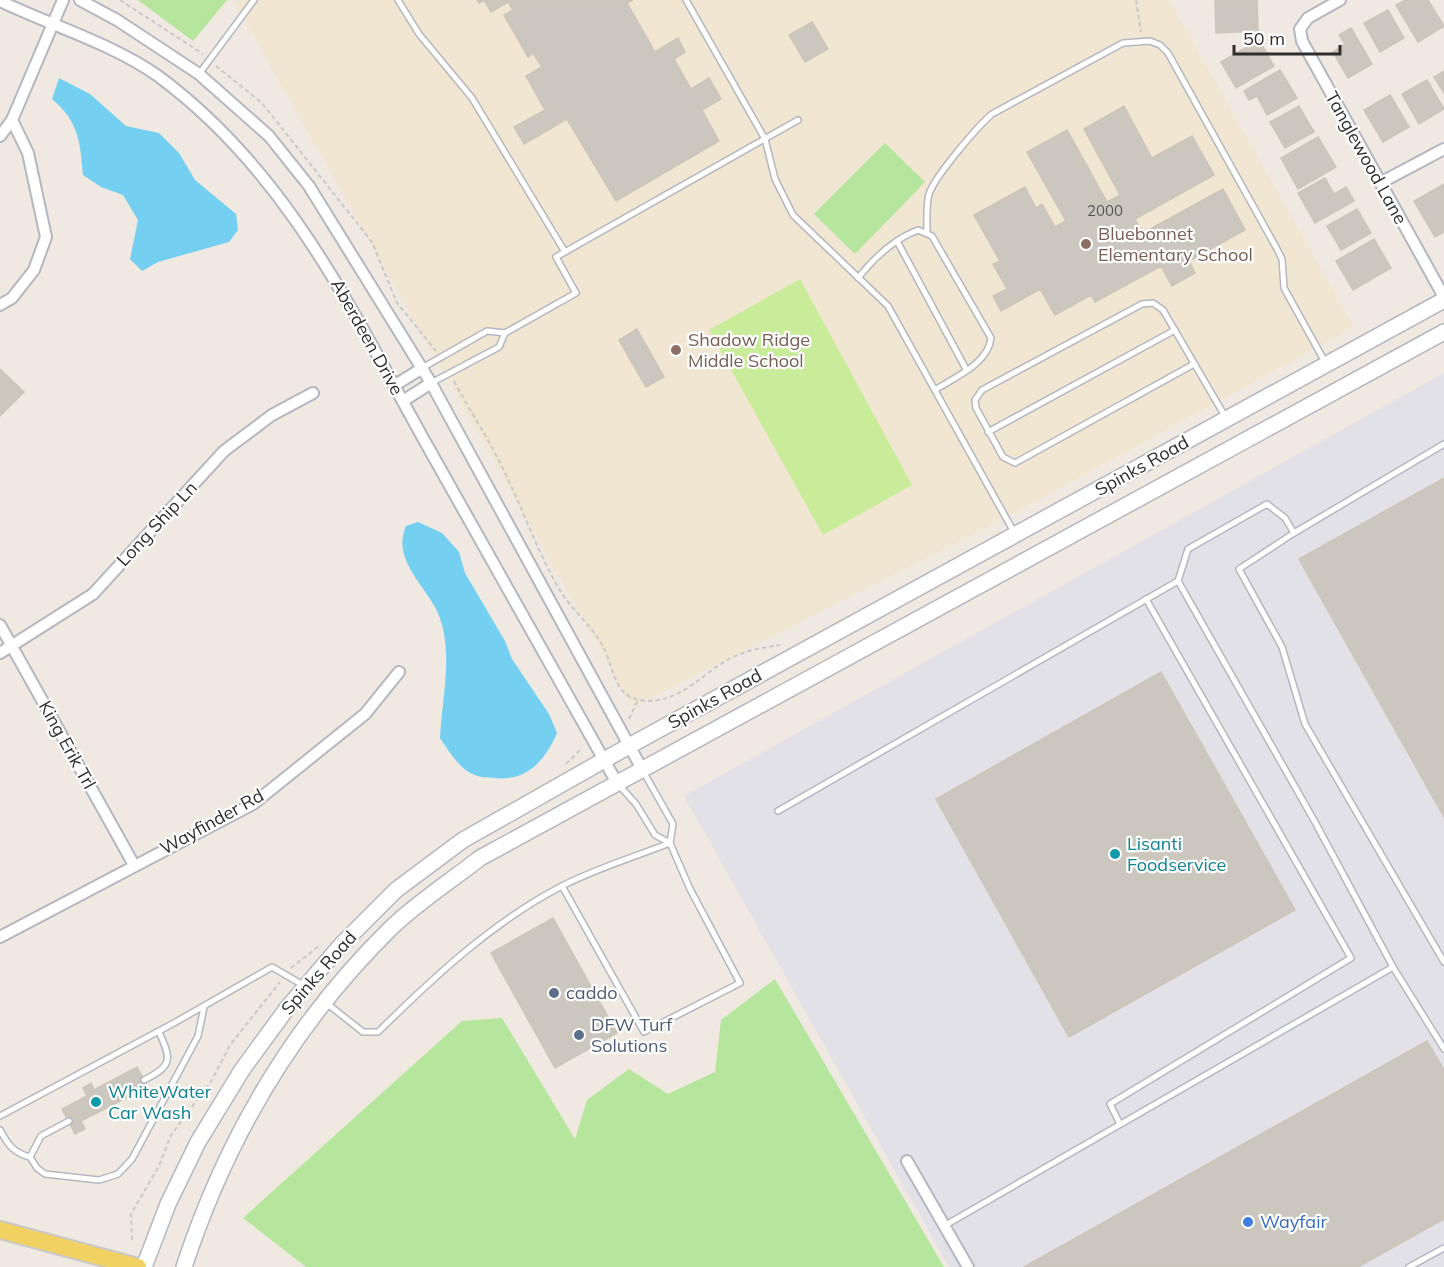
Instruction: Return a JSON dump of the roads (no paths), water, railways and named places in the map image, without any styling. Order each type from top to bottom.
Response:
[{"type":"main road","name":"Spinks Road","points":[[144,1267],[168,1204],[198,1142],[242,1070],[304,986],[396,890],[463,840],[629,746],[1444,299]]},
{"type":"main road","name":"Spinks Road","points":[[184,1267],[204,1206],[242,1125],[280,1061],[324,1000],[392,927],[480,858],[1444,332]]},
{"type":"main road","points":[[1227,419],[1241,443]]},
{"type":"main road","points":[[1015,535],[1028,560]]},
{"type":"main road","points":[[304,986],[324,1000]]},
{"type":"main road","points":[[0,1230],[138,1267]]},
{"type":"street","points":[[0,136],[12,120],[63,0]]},
{"type":"street","name":"Aberdeen Drive","points":[[80,0],[117,20],[199,74],[269,136],[309,186],[420,369],[431,383],[642,769]]},
{"type":"street","name":"Tanglewood Lane","points":[[1340,0],[1308,18],[1300,29],[1302,41],[1444,299]]},
{"type":"street","name":"Aberdeen Drive","points":[[0,1],[115,53],[156,75],[198,110],[248,160],[296,219],[395,385],[616,783]]},
{"type":"street","points":[[0,305],[12,298],[34,270],[46,237],[28,153],[12,120]]},
{"type":"street","points":[[1380,183],[1444,149]]},
{"type":"street","points":[[395,385],[420,369]]},
{"type":"street","points":[[403,401],[431,383]]},
{"type":"street","name":"Long Ship Ln","points":[[0,653],[93,594],[224,451],[272,415],[313,393]]},
{"type":"street","name":"King Erik Trl","points":[[0,625],[134,865]]},
{"type":"street","name":"Wayfinder Rd","points":[[0,937],[253,804],[364,714],[399,672]]},
{"type":"street","points":[[907,1161],[968,1267]]},
{"type":"lane","points":[[199,74],[254,0]]},
{"type":"lane","points":[[398,0],[419,34],[472,98],[565,252]]},
{"type":"lane","points":[[686,0],[765,139],[775,179],[793,215],[888,306],[1015,535]]},
{"type":"lane","points":[[934,390],[982,359],[990,346],[991,338],[927,231],[928,205],[932,189],[982,122],[992,114],[1123,43],[1143,40],[1160,45],[1168,53],[1277,249],[1282,259],[1284,288],[1326,365]]},
{"type":"lane","points":[[420,369],[487,331],[505,333],[576,293],[556,257],[798,120]]},
{"type":"lane","points":[[858,278],[871,260],[897,241],[918,230],[927,231]]},
{"type":"lane","points":[[897,241],[966,369]]},
{"type":"lane","points":[[1194,364],[1024,460],[1008,462],[988,432],[976,408],[975,400],[982,390],[1142,304],[1158,305],[1174,330],[1227,419]]},
{"type":"lane","points":[[988,432],[1174,330]]},
{"type":"lane","points":[[431,383],[499,347],[505,333]]},
{"type":"lane","points":[[1444,444],[1294,533],[1239,569],[1282,647],[1305,724],[1444,962]]},
{"type":"lane","points":[[778,811],[1178,581],[1188,549],[1267,504],[1285,518],[1294,533]]},
{"type":"lane","points":[[1178,581],[1315,822],[1394,967],[1444,1049]]},
{"type":"lane","points":[[1120,1125],[1110,1104],[1351,958],[1146,599]]},
{"type":"lane","points":[[562,886],[644,1032],[740,982],[690,889],[670,843],[673,824],[642,769]]},
{"type":"lane","points":[[616,783],[636,804],[655,835],[670,843]]},
{"type":"lane","points":[[324,1000],[363,1032],[378,1032],[427,983],[479,939],[517,911],[562,886],[670,843]]},
{"type":"lane","points":[[0,1116],[159,1032],[272,967],[304,986]]},
{"type":"lane","points":[[944,1226],[1394,967]]},
{"type":"lane","points":[[0,1130],[8,1146],[18,1154],[30,1157],[37,1168],[45,1174],[99,1180],[118,1174],[132,1159],[198,1036],[204,1007]]},
{"type":"lane","points":[[144,1080],[162,1071],[168,1061],[167,1051],[159,1032]]},
{"type":"lane","points":[[30,1157],[41,1136],[69,1121]]},
{"type":"lane","points":[[1410,1267],[1444,1248]]},
{"type":"water","points":[[59,78],[90,94],[126,126],[159,133],[179,153],[195,180],[236,214],[238,230],[229,242],[158,262],[142,271],[130,259],[138,220],[123,195],[101,187],[83,175],[77,133],[68,116],[52,99]]},
{"type":"water","points":[[418,522],[442,533],[459,552],[465,573],[505,641],[512,659],[549,714],[557,733],[540,761],[533,768],[516,777],[477,776],[459,764],[440,738],[446,672],[445,639],[436,609],[410,569],[403,549],[406,526]]},
{"type":"place","name":"Bluebonnet Elementary School","points":[[1086,244]]},
{"type":"place","name":"Shadow Ridge Middle School","points":[[676,350]]},
{"type":"place","name":"Lisanti Foodservice","points":[[1115,854]]},
{"type":"place","name":"caddo","points":[[554,993]]},
{"type":"place","name":"DFW Turf Solutions","points":[[579,1035]]},
{"type":"place","name":"WhiteWater Car Wash","points":[[96,1102]]},
{"type":"place","name":"Wayfair","points":[[1248,1222]]}]
